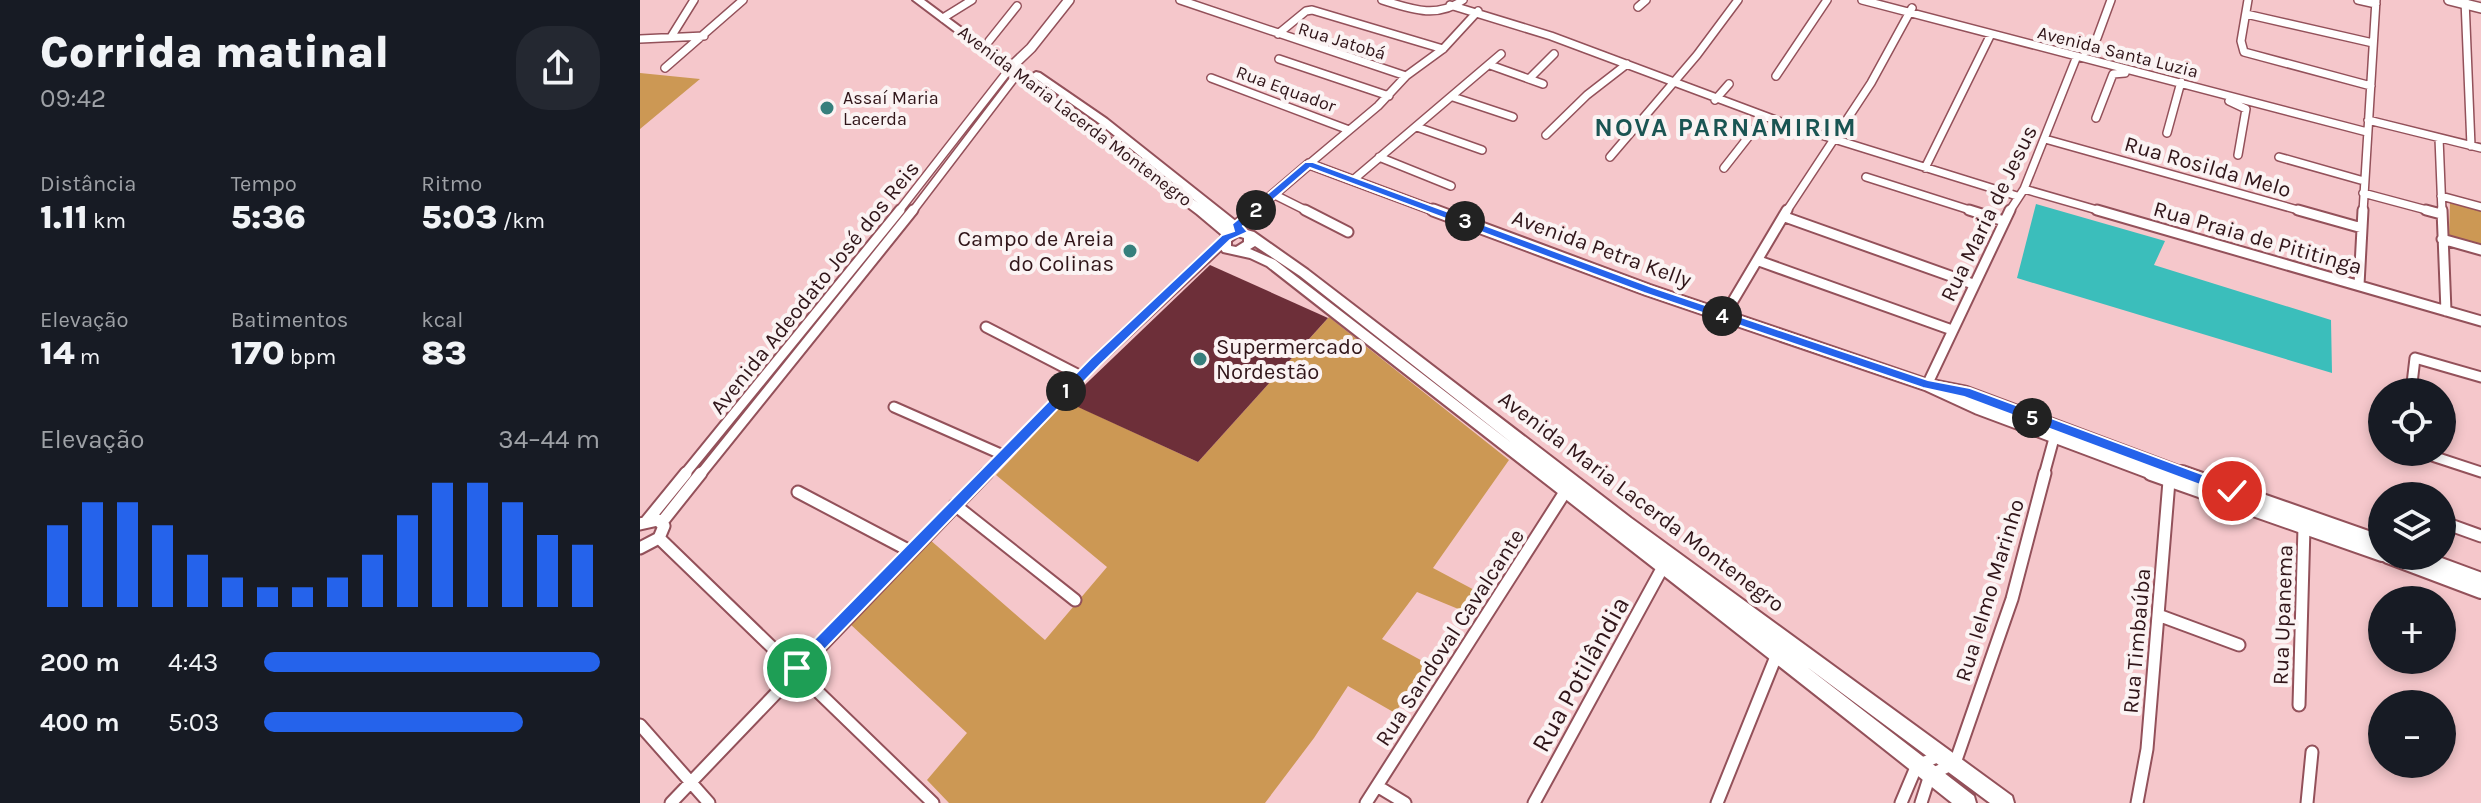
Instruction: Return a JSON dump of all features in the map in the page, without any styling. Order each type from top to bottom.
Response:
[{"type":"main road","name":"Avenida Maria Lacerda Montenegro","points":[[918,0],[989,41],[1017,66]]},
{"type":"main road","name":"Avenida Maria Lacerda Montenegro","points":[[932,0],[948,16],[1017,66],[1565,492],[1664,565],[1948,759],[2005,803]]},
{"type":"main road","name":"Avenida Maria Lacerda Montenegro","points":[[1236,239],[1304,273],[1634,529],[1728,606],[1778,653],[1967,803]]},
{"type":"street","points":[[671,37],[694,0]]},
{"type":"street","points":[[665,68],[743,0]]},
{"type":"street","points":[[948,16],[972,0]]},
{"type":"street","name":"Avenida Adeodato José dos Reis","points":[[662,522],[840,303],[1069,0]]},
{"type":"street","name":"Avenida Adeodato José dos Reis","points":[[1017,66],[1077,0]]},
{"type":"street","name":"Rua Jatobá","points":[[1180,0],[1313,48],[1406,76]]},
{"type":"street","name":"Rua Praia de Pititinga","points":[[1382,0],[1430,13],[1454,3],[1570,41],[1672,84],[1832,140],[2481,321]]},
{"type":"street","points":[[1638,7],[1646,0]]},
{"type":"street","points":[[1610,157],[1738,0]]},
{"type":"street","points":[[1776,76],[1827,0]]},
{"type":"street","name":"Avenida Santa Luzia","points":[[1862,0],[2367,126]]},
{"type":"street","name":"Avenida Santa Luzia","points":[[1882,0],[1991,34],[2081,54],[2180,85],[2367,126]]},
{"type":"street","name":"Rua Maria de Jesus","points":[[1927,385],[2045,139],[2081,54],[2097,38],[2111,0]]},
{"type":"street","points":[[2248,0],[2242,51],[2371,86]]},
{"type":"street","points":[[2358,0],[2376,2],[2359,285]]},
{"type":"street","points":[[2449,0],[2481,6]]},
{"type":"street","points":[[2465,1],[2471,146]]},
{"type":"street","points":[[989,41],[1017,6]]},
{"type":"street","points":[[1278,34],[1310,10],[1443,49]]},
{"type":"street","points":[[1724,316],[1832,140],[1871,83],[1911,10]]},
{"type":"street","points":[[671,803],[797,668],[1081,376],[1194,266],[1236,239],[1275,195],[1389,96],[1406,76],[1443,49],[1478,11]]},
{"type":"street","points":[[2246,14],[2373,43]]},
{"type":"street","points":[[1925,168],[1991,34]]},
{"type":"street","points":[[640,39],[704,36]]},
{"type":"street","points":[[1353,180],[1501,54]]},
{"type":"street","points":[[1529,79],[1554,54]]},
{"type":"street","points":[[1279,59],[1389,96]]},
{"type":"street","points":[[1546,135],[1587,95],[1627,64]]},
{"type":"street","points":[[1490,65],[1543,84]]},
{"type":"street","points":[[2096,118],[2115,72],[2180,85],[2245,107],[2238,155]]},
{"type":"street","name":"Rua Equador","points":[[1211,78],[1349,130]]},
{"type":"street","points":[[1715,100],[1729,84]]},
{"type":"street","points":[[2167,133],[2180,85]]},
{"type":"street","points":[[1453,97],[1513,117]]},
{"type":"street","points":[[1724,168],[1764,117]]},
{"type":"street","name":"Avenida Adeodato José dos Reis","points":[[643,523],[975,121]]},
{"type":"street","points":[[2367,126],[2481,148]]},
{"type":"street","points":[[1417,127],[1482,150]]},
{"type":"street","points":[[2439,138],[2446,311]]},
{"type":"street","name":"Rua Rosilda Melo","points":[[2045,139],[2362,228]]},
{"type":"street","points":[[1379,157],[1451,186]]},
{"type":"street","points":[[2279,157],[2364,181]]},
{"type":"street","name":"Avenida Petra Kelly","points":[[1309,164],[1724,316],[1927,385],[1948,396],[2368,538]]},
{"type":"street","points":[[1866,177],[2004,221]]},
{"type":"street","points":[[2363,193],[2441,214]]},
{"type":"street","points":[[1275,195],[1348,232]]},
{"type":"street","points":[[2441,196],[2481,207]]},
{"type":"street","points":[[1785,217],[1973,284]]},
{"type":"street","points":[[2442,239],[2481,250]]},
{"type":"street","points":[[1759,261],[1952,330]]},
{"type":"street","points":[[827,301],[840,303]]},
{"type":"street","points":[[986,327],[1081,376]]},
{"type":"street","points":[[2413,378],[2415,358],[2481,377]]},
{"type":"street","points":[[894,407],[1003,455]]},
{"type":"street","name":"Avenida Petra Kelly","points":[[2056,433],[2169,481],[2368,549]]},
{"type":"street","name":"Rua Ielmo Marinho","points":[[1948,759],[2012,599],[2056,433]]},
{"type":"street","points":[[2456,464],[2481,472]]},
{"type":"street","name":"Rua Timbaúba","points":[[2137,803],[2147,749],[2169,481]]},
{"type":"street","points":[[798,492],[910,551]]},
{"type":"street","name":"Rua Sandoval Cavalcante","points":[[1366,803],[1565,492]]},
{"type":"street","points":[[955,505],[1075,600]]},
{"type":"street","points":[[640,548],[659,538],[663,532],[662,522],[643,523]]},
{"type":"street","name":"Rua Upanema","points":[[2299,705],[2304,527]]},
{"type":"street","points":[[2456,527],[2481,536]]},
{"type":"street","points":[[659,538],[797,668],[933,803]]},
{"type":"street","name":"Rua Potilândia","points":[[1534,803],[1664,565]]},
{"type":"street","points":[[2425,570],[2481,591]]},
{"type":"street","points":[[2454,570],[2481,580]]},
{"type":"street","points":[[2158,615],[2239,645]]},
{"type":"street","points":[[1717,803],[1778,653]]},
{"type":"street","points":[[640,725],[709,803]]},
{"type":"street","points":[[2307,803],[2312,752]]},
{"type":"street","points":[[1901,803],[1924,770],[1948,759]]},
{"type":"street","points":[[1921,803],[1924,770]]},
{"type":"street","points":[[1377,786],[1405,803]]},
{"type":"shaded area","points":[[640,73],[700,79],[640,129]]},
{"type":"shaded area","points":[[2450,202],[2481,209],[2481,247],[2449,236]]},
{"type":"shaded area","points":[[1329,317],[1509,460],[1433,568],[1480,593],[1468,613],[1417,592],[1382,639],[1428,664],[1395,713],[1348,686],[1265,803],[949,803],[927,780],[967,733],[849,623],[929,539],[1045,640],[1107,567],[996,475],[1066,401],[1198,462]]},
{"type":"water","points":[[2036,204],[2165,241],[2154,265],[2331,320],[2332,373],[2017,278]]},
{"type":"building","name":"Supermercado Nordestão","points":[[1210,265],[1328,318],[1198,462],[1067,402]]},
{"type":"place","name":"Assaí Maria Lacerda","points":[[827,108]]},
{"type":"place","name":"Campo de Areia do Colinas","points":[[1130,251]]},
{"type":"place","name":"Supermercado Nordestão","points":[[1200,359]]},
{"type":"district","name":"NOVA PARNAMIRIM","points":[[1726,127]]},
{"type":"route","points":[[797,668],[1096,361],[1194,266],[1232,233],[1242,232],[1236,227],[1309,164],[1648,290],[1927,385],[1946,386],[1965,392],[2232,491]]}]
